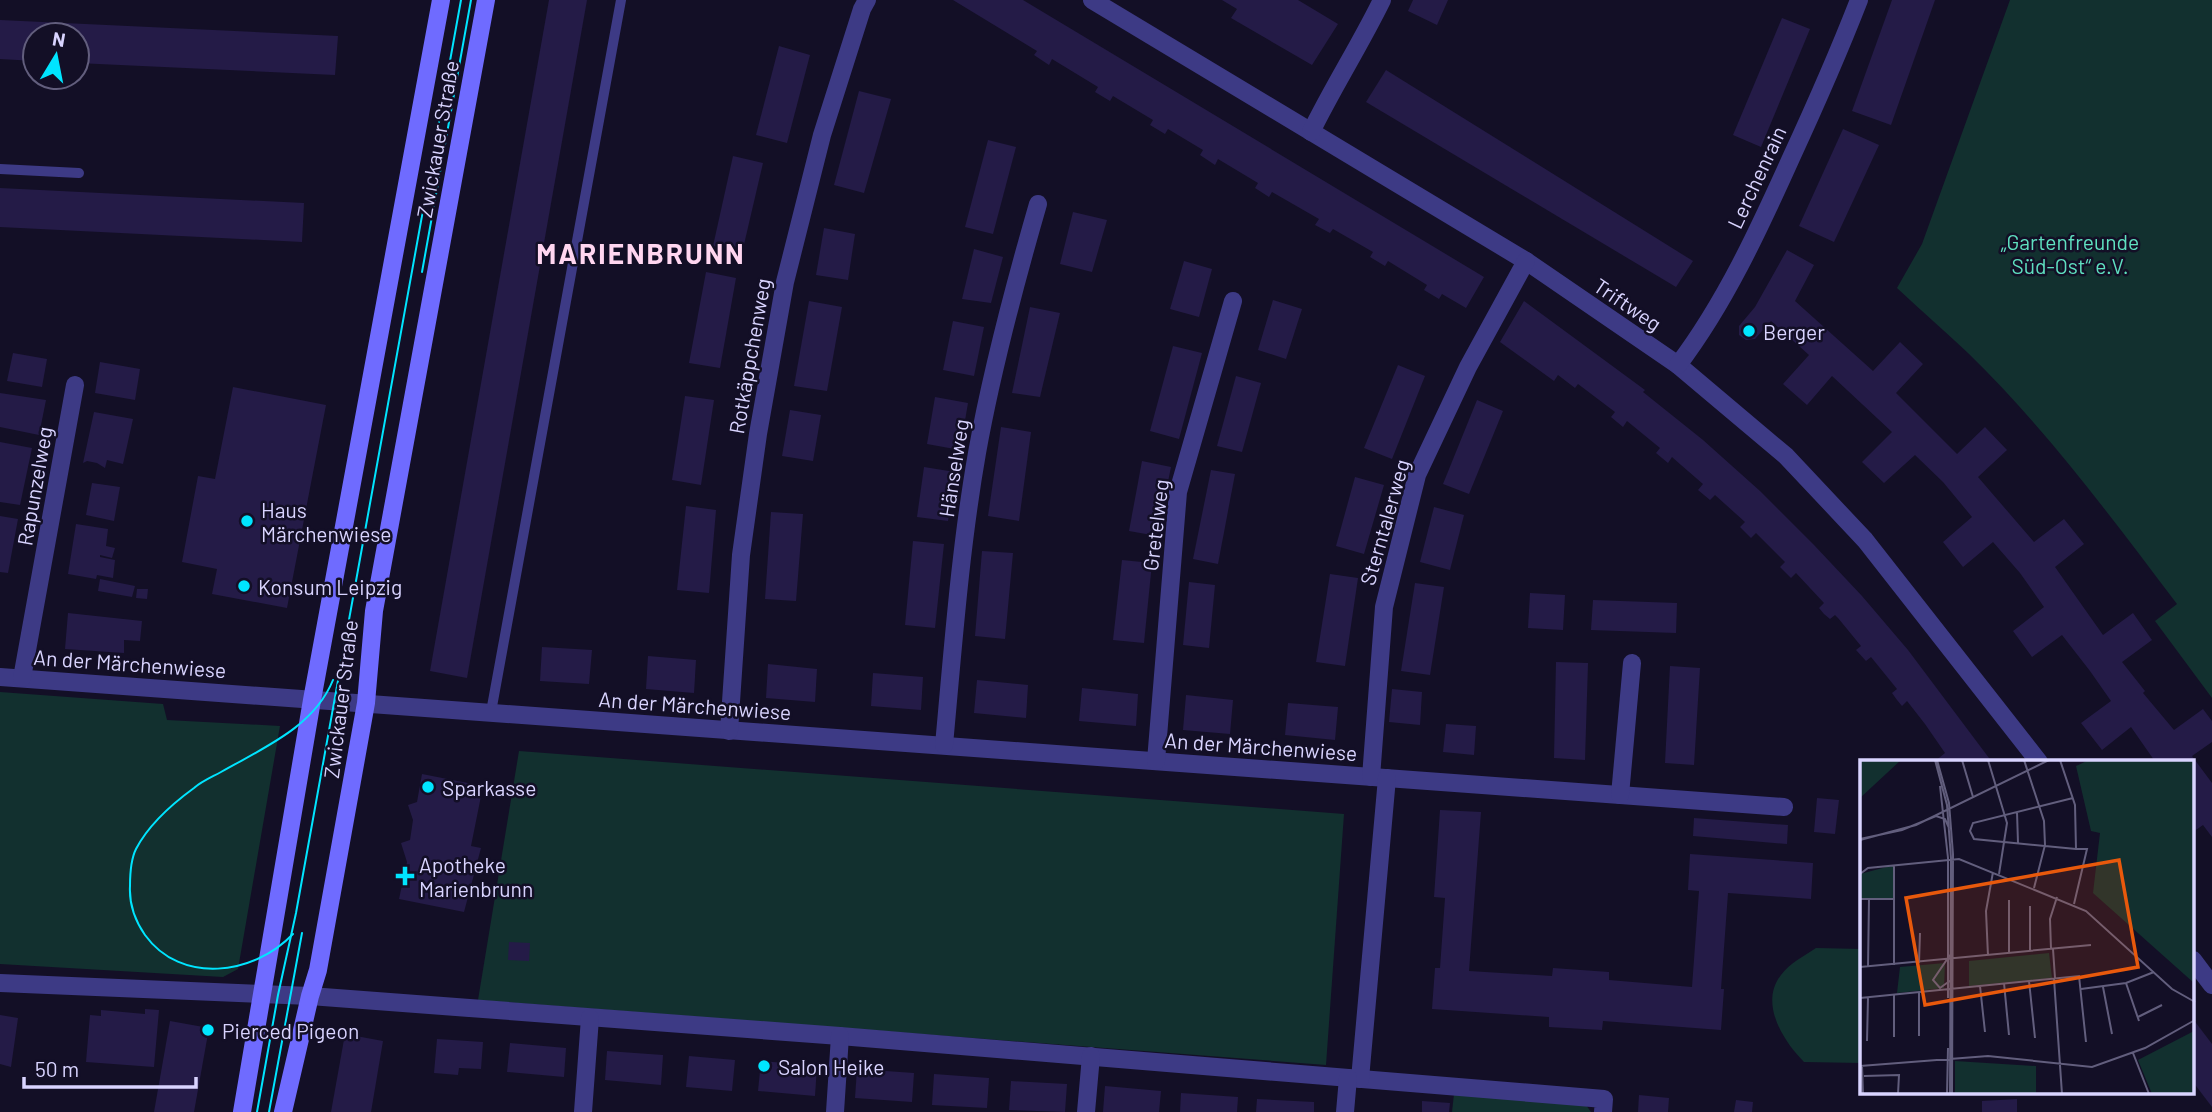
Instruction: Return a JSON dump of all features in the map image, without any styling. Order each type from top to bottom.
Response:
[{"type":"main road","name":"Zwickauer Straße","points":[[242,1112],[312,700],[441,0]]},
{"type":"main road","name":"Zwickauer Straße","points":[[283,1112],[318,970],[366,704],[374,611],[486,0]]},
{"type":"street","name":"Rotkäppchenweg","points":[[729,731],[741,555],[758,434],[785,282],[822,135],[867,0]]},
{"type":"street","name":"Triftweg","points":[[1092,0],[1526,261],[1678,365],[1786,456],[1865,540],[2037,760]]},
{"type":"street","points":[[1311,132],[1382,0]]},
{"type":"street","name":"Lerchenrain","points":[[1678,365],[1702,330],[1743,259],[1771,203],[1859,0]]},
{"type":"street","name":"Hänselweg","points":[[944,746],[960,573],[977,454],[1004,323],[1038,204]]},
{"type":"street","name":"Sterntalerweg","points":[[1379,777],[1384,607],[1417,475],[1468,367],[1526,261]]},
{"type":"street","name":"Gretelweg","points":[[1156,761],[1178,492],[1233,301]]},
{"type":"street","name":"Rapunzelweg","points":[[22,678],[75,385]]},
{"type":"street","points":[[1620,795],[1632,663]]},
{"type":"street","name":"An der Märchenwiese","points":[[0,677],[1784,807]]},
{"type":"street","points":[[1345,1112],[1354,1078],[1379,777]]},
{"type":"street","points":[[2194,961],[2212,985]]},
{"type":"street","points":[[0,983],[310,996],[840,1036],[1354,1078],[1603,1106]]},
{"type":"street","points":[[583,1112],[590,1018]]},
{"type":"street","points":[[835,1112],[840,1036]]},
{"type":"street","points":[[1086,1112],[1091,1056]]},
{"type":"lane","points":[[491,712],[621,0]]},
{"type":"lane","points":[[0,169],[79,173]]},
{"type":"green space","name":"„Gartenfreunde Süd-Ost“ e.V.","points":[[2010,0],[2212,0],[2212,698],[2155,621],[2177,604],[2077,474],[2024,412],[1968,353],[1897,288],[1922,244]]},
{"type":"green space","points":[[0,692],[163,704],[167,720],[280,726],[238,969],[223,977],[0,964]]},
{"type":"green space","points":[[519,751],[1344,814],[1326,1065],[478,1000]]},
{"type":"green space","points":[[1816,948],[1860,949],[1860,1063],[1804,1062],[1788,1043],[1776,1021],[1772,997],[1781,975],[1797,960]]},
{"type":"green space","points":[[1454,1094],[1586,1105],[1591,1112],[1452,1112]]},
{"type":"building","points":[[549,0],[587,0],[467,678],[430,671]]},
{"type":"building","points":[[953,0],[1023,0],[1484,277],[1466,308],[1442,294],[1439,299],[1424,290],[1427,285],[1388,261],[1385,266],[1370,257],[1373,252],[1333,229],[1330,233],[1315,225],[1319,219],[1272,192],[1269,197],[1255,188],[1258,183],[1218,159],[1215,165],[1200,155],[1203,150],[1168,129],[1165,134],[1150,125],[1153,120],[1113,96],[1110,101],[1095,92],[1098,87],[1052,59],[1049,65],[1034,55],[1037,51]]},
{"type":"building","points":[[1222,0],[1298,0],[1338,24],[1312,65],[1231,18],[1237,9]]},
{"type":"building","points":[[1413,0],[1448,0],[1437,25],[1408,11]]},
{"type":"building","points":[[1892,0],[1935,0],[1891,125],[1852,111]]},
{"type":"building","points":[[1782,18],[1810,29],[1761,147],[1733,135]]},
{"type":"building","points":[[0,20],[21,21],[21,60],[0,59]]},
{"type":"building","points":[[91,24],[338,36],[335,75],[91,64]]},
{"type":"building","points":[[779,46],[810,55],[787,143],[756,135]]},
{"type":"building","points":[[1386,70],[1693,261],[1676,287],[1366,102]]},
{"type":"building","points":[[859,91],[891,99],[864,193],[834,185]]},
{"type":"building","points":[[1843,129],[1879,145],[1834,242],[1799,226]]},
{"type":"building","points":[[988,140],[1016,147],[993,234],[965,227]]},
{"type":"building","points":[[733,156],[763,163],[742,253],[713,246]]},
{"type":"building","points":[[0,188],[304,203],[302,242],[0,227]]},
{"type":"building","points":[[1073,212],[1107,220],[1092,272],[1060,264]]},
{"type":"building","points":[[824,228],[855,234],[848,280],[816,275]]},
{"type":"building","points":[[974,249],[1003,257],[991,303],[962,299]]},
{"type":"building","points":[[1787,250],[1814,265],[1795,301],[1873,371],[1900,342],[1923,364],[1896,393],[1957,454],[1985,427],[2007,450],[1978,477],[2034,542],[2064,519],[2084,544],[2055,567],[2103,635],[2133,613],[2152,640],[2122,662],[2145,691],[2143,693],[2174,730],[2203,709],[2212,721],[2212,742],[2192,756],[2212,783],[2212,837],[2203,825],[2194,831],[2194,760],[2154,760],[2131,727],[2102,750],[2081,723],[2111,701],[2090,671],[2062,635],[2032,657],[2013,631],[2044,607],[2020,573],[1993,542],[1963,567],[1943,542],[1972,517],[1943,482],[1915,455],[1884,483],[1862,462],[1892,432],[1832,376],[1807,405],[1783,384],[1809,355],[1771,321],[1755,339],[1746,340],[1739,335],[1739,326],[1755,307]]},
{"type":"building","points":[[1184,261],[1212,269],[1199,317],[1170,309]]},
{"type":"building","points":[[706,272],[736,278],[720,368],[689,363]]},
{"type":"building","points":[[1273,300],[1302,309],[1286,359],[1258,350]]},
{"type":"building","points":[[809,301],[842,307],[827,391],[794,386]]},
{"type":"building","points":[[1524,301],[1645,390],[1643,392],[1703,440],[1760,491],[1862,596],[1908,650],[1990,760],[1936,760],[1945,753],[1907,701],[1902,706],[1892,693],[1897,689],[1871,657],[1866,661],[1856,650],[1861,646],[1838,618],[1835,615],[1830,619],[1824,614],[1819,608],[1824,603],[1796,573],[1791,578],[1780,567],[1785,562],[1756,533],[1751,538],[1740,527],[1745,522],[1715,495],[1710,500],[1698,490],[1703,484],[1672,457],[1668,463],[1656,453],[1660,448],[1627,421],[1623,427],[1611,417],[1615,412],[1578,384],[1575,388],[1558,375],[1554,381],[1500,342]]},
{"type":"building","points":[[1030,307],[1060,313],[1040,397],[1012,393]]},
{"type":"building","points":[[953,321],[984,327],[974,376],[943,370]]},
{"type":"building","points":[[1173,346],[1202,353],[1179,439],[1150,431]]},
{"type":"building","points":[[13,353],[47,359],[42,387],[7,381]]},
{"type":"building","points":[[100,362],[140,369],[135,400],[95,393]]},
{"type":"building","points":[[1398,365],[1425,376],[1392,459],[1364,448]]},
{"type":"building","points":[[1236,376],[1261,383],[1242,452],[1217,446]]},
{"type":"building","name":"Haus Märchenwiese","points":[[233,387],[326,405],[287,608],[212,594],[217,569],[182,562],[198,476],[215,479]]},
{"type":"building","points":[[0,393],[46,400],[39,435],[0,427]]},
{"type":"building","points":[[685,396],[714,400],[701,485],[672,480]]},
{"type":"building","points":[[935,397],[968,403],[960,450],[927,444]]},
{"type":"building","points":[[1477,400],[1503,411],[1469,494],[1443,484]]},
{"type":"building","points":[[790,410],[821,415],[813,461],[782,456]]},
{"type":"building","points":[[94,412],[133,419],[123,464],[107,460],[105,468],[97,463],[83,463]]},
{"type":"building","points":[[1001,427],[1031,432],[1019,521],[988,516]]},
{"type":"building","points":[[0,442],[32,448],[20,505],[0,502]]},
{"type":"building","points":[[1142,461],[1171,467],[1157,536],[1129,531]]},
{"type":"building","points":[[924,467],[955,472],[948,521],[917,517]]},
{"type":"building","points":[[1211,470],[1235,474],[1218,564],[1193,559]]},
{"type":"building","points":[[1355,477],[1384,485],[1364,554],[1336,546]]},
{"type":"building","points":[[92,483],[120,487],[114,521],[86,515]]},
{"type":"building","points":[[686,506],[716,510],[709,593],[677,590]]},
{"type":"building","points":[[1434,507],[1464,515],[1450,570],[1420,562]]},
{"type":"building","points":[[771,512],[803,514],[796,601],[765,599]]},
{"type":"building","points":[[0,516],[18,519],[8,573],[0,572]]},
{"type":"building","points":[[76,524],[108,529],[106,546],[115,548],[112,558],[100,557],[115,560],[113,578],[97,575],[96,579],[68,574]]},
{"type":"building","points":[[913,541],[944,544],[935,628],[905,625]]},
{"type":"building","points":[[982,551],[1013,553],[1005,639],[975,636]]},
{"type":"building","points":[[1122,560],[1152,563],[1144,643],[1113,640]]},
{"type":"building","points":[[1330,574],[1358,578],[1345,666],[1316,662]]},
{"type":"building","points":[[100,579],[135,586],[132,597],[98,591]]},
{"type":"building","points":[[1189,582],[1215,585],[1209,648],[1183,645]]},
{"type":"building","points":[[1415,583],[1444,587],[1430,675],[1401,671]]},
{"type":"building","points":[[137,589],[148,589],[147,599],[136,598]]},
{"type":"building","points":[[1530,593],[1565,595],[1563,630],[1528,628]]},
{"type":"building","points":[[1593,600],[1677,603],[1676,633],[1591,630]]},
{"type":"building","points":[[68,613],[142,621],[140,641],[124,640],[124,653],[65,649]]},
{"type":"building","points":[[542,647],[592,650],[589,684],[540,681]]},
{"type":"building","points":[[648,656],[696,660],[694,693],[646,689]]},
{"type":"building","points":[[1556,662],[1588,663],[1585,760],[1554,758]]},
{"type":"building","points":[[768,664],[817,669],[815,702],[766,698]]},
{"type":"building","points":[[1670,666],[1700,668],[1694,765],[1665,763]]},
{"type":"building","points":[[873,673],[923,677],[921,710],[871,706]]},
{"type":"building","points":[[977,680],[1028,685],[1026,718],[974,713]]},
{"type":"building","points":[[1082,688],[1138,694],[1136,726],[1079,721]]},
{"type":"building","points":[[1392,689],[1422,692],[1420,725],[1389,722]]},
{"type":"building","points":[[1186,695],[1233,700],[1230,734],[1183,730]]},
{"type":"building","points":[[1288,703],[1338,707],[1335,740],[1285,735]]},
{"type":"building","points":[[1446,724],[1476,726],[1474,755],[1443,752]]},
{"type":"building","points":[[422,774],[483,786],[471,846],[481,848],[464,912],[399,899],[407,862],[401,843],[410,840],[413,820],[408,805],[417,802]]},
{"type":"building","points":[[1817,798],[1839,800],[1835,834],[1814,832]]},
{"type":"building","points":[[1440,810],[1481,812],[1469,971],[1552,976],[1553,968],[1609,972],[1609,980],[1692,987],[1699,891],[1688,890],[1690,854],[1813,863],[1811,899],[1728,893],[1721,1030],[1603,1021],[1602,1030],[1549,1027],[1549,1017],[1432,1009],[1435,968],[1440,968],[1445,898],[1434,897]]},
{"type":"building","points":[[1694,818],[1788,825],[1787,844],[1693,836]]},
{"type":"building","points":[[509,942],[530,943],[529,961],[508,960]]},
{"type":"building","points":[[145,1009],[159,1010],[154,1067],[86,1062],[90,1015],[101,1016],[101,1010],[145,1014]]},
{"type":"building","points":[[0,1015],[18,1018],[11,1067],[0,1064]]},
{"type":"building","points":[[2194,1020],[2212,1044],[2212,1107],[2194,1083]]},
{"type":"building","points":[[170,1021],[209,1028],[194,1112],[154,1112]]},
{"type":"building","points":[[345,1034],[383,1041],[371,1112],[331,1112]]},
{"type":"building","points":[[437,1039],[483,1042],[481,1069],[459,1068],[458,1075],[434,1073]]},
{"type":"building","points":[[510,1043],[566,1048],[564,1077],[507,1072]]},
{"type":"building","points":[[607,1051],[663,1055],[661,1085],[605,1080]]},
{"type":"building","points":[[689,1056],[735,1060],[732,1091],[686,1087]]},
{"type":"building","points":[[761,1061],[817,1066],[815,1096],[758,1091]]},
{"type":"building","points":[[857,1069],[914,1073],[912,1102],[855,1098]]},
{"type":"building","points":[[934,1074],[989,1078],[987,1108],[932,1105]]},
{"type":"building","points":[[1011,1081],[1067,1084],[1065,1112],[1009,1110]]},
{"type":"building","points":[[1105,1086],[1161,1091],[1159,1112],[1103,1112]]},
{"type":"building","points":[[1181,1093],[1238,1097],[1237,1112],[1180,1112]]},
{"type":"building","points":[[1639,1095],[1669,1098],[1668,1112],[1638,1112]]},
{"type":"building","points":[[1257,1099],[1314,1102],[1314,1112],[1256,1112]]},
{"type":"building","points":[[2017,1099],[2017,1112],[1982,1112],[1982,1101]]},
{"type":"building","points":[[1736,1100],[1753,1102],[1752,1112],[1734,1112]]},
{"type":"building","points":[[1422,1101],[1450,1103],[1449,1112],[1422,1112]]},
{"type":"tram line","points":[[257,1112],[296,913],[461,0]]},
{"type":"tram line","points":[[422,272],[471,0]]},
{"type":"tram line","points":[[293,934],[277,948],[239,966],[218,969],[178,962],[160,951],[138,923],[130,899],[131,867],[141,840],[169,808],[200,783],[286,735],[313,711],[333,680]]},
{"type":"tram line","points":[[269,1112],[302,933]]},
{"type":"place","name":"Berger","points":[[1749,331]]},
{"type":"place","name":"Haus Märchenwiese","points":[[247,521]]},
{"type":"place","name":"Konsum Leipzig","points":[[244,586]]},
{"type":"place","name":"Sparkasse","points":[[428,787]]},
{"type":"place","name":"Apotheke Marienbrunn","points":[[405,876]]},
{"type":"place","name":"Pierced Pigeon","points":[[208,1030]]},
{"type":"place","name":"Salon Heike","points":[[764,1066]]},
{"type":"district","name":"MARIENBRUNN","points":[[641,253]]}]
